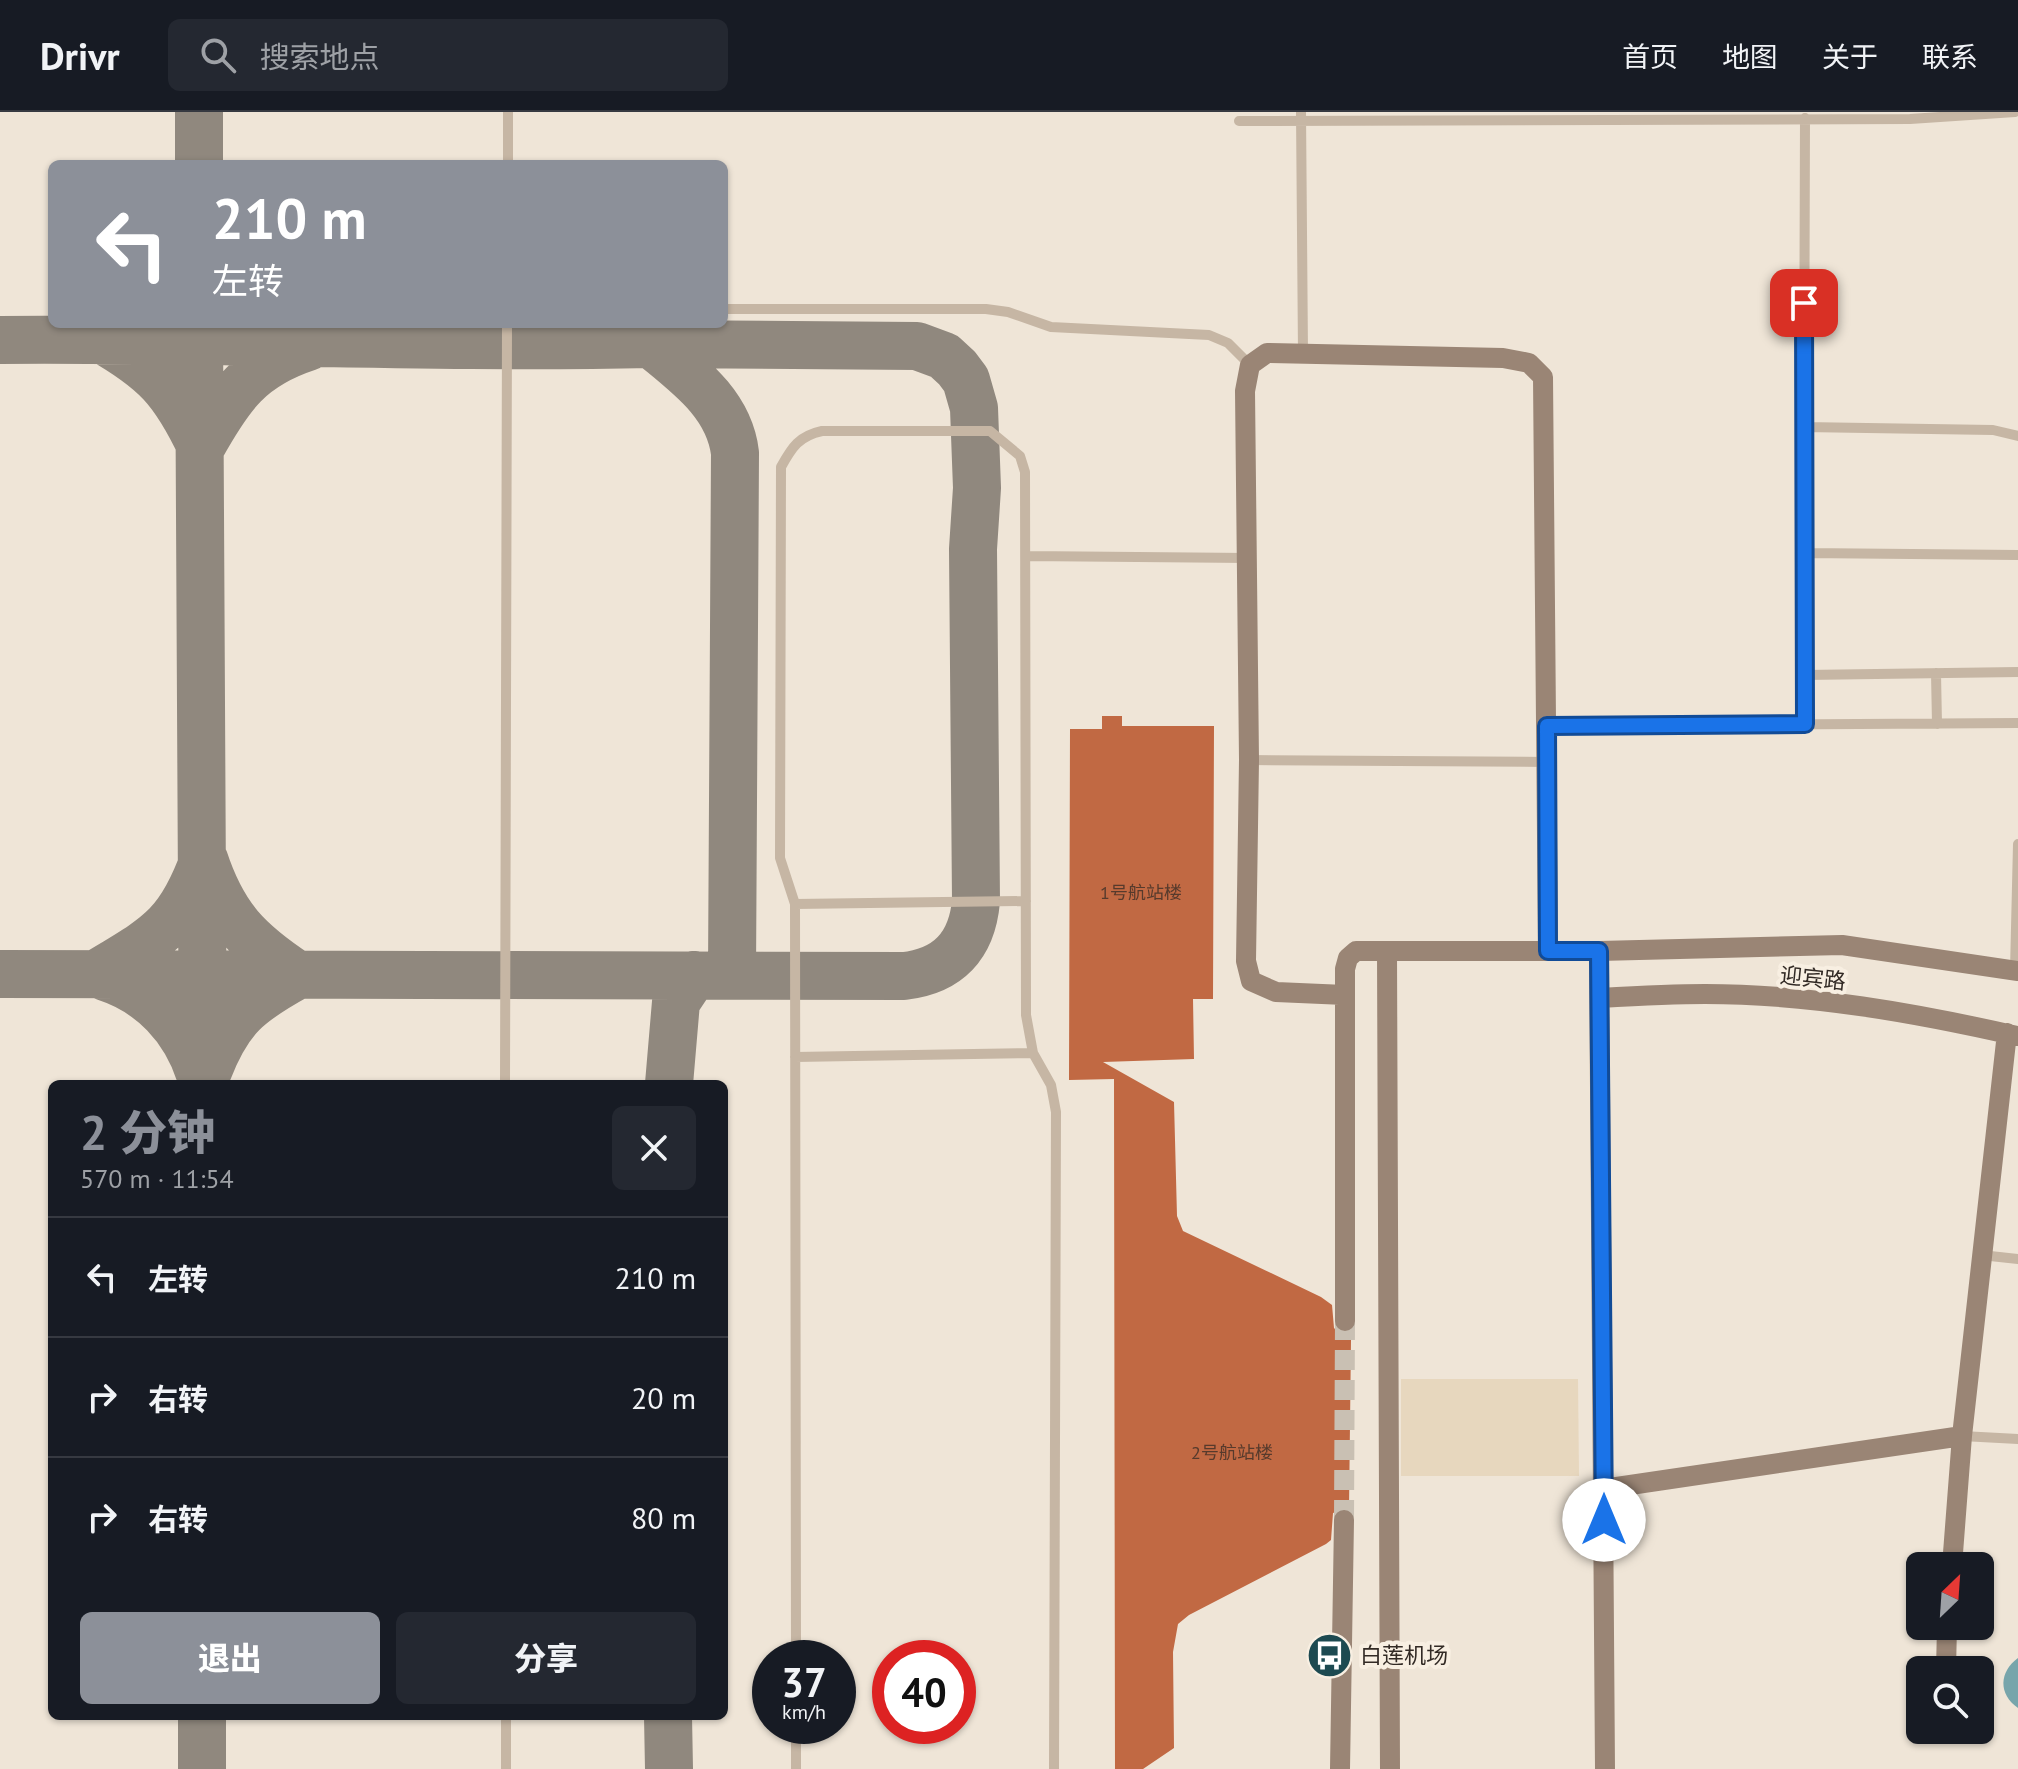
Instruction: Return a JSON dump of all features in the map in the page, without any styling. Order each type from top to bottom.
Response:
[{"type":"street","points":[[1345,1321],[1345,995],[1267,991],[1251,981],[1247,973],[1249,760],[1245,391],[1250,365],[1267,353],[1503,358],[1529,363],[1540,372],[1545,400],[1548,951]]},
{"type":"street","name":"迎宾路","points":[[1345,995],[1345,963],[1351,954],[1361,950],[1599,951],[1842,945],[2016,971]]},
{"type":"street","points":[[1387,951],[1390,1769]]},
{"type":"street","points":[[1599,951],[1605,1769]]},
{"type":"street","name":"迎宾路","points":[[1600,998],[1707,994],[1786,998],[2012,1035]]},
{"type":"street","points":[[1953,1552],[1981,1255],[2012,1035]]},
{"type":"street","points":[[1603,1489],[1962,1436]]},
{"type":"street","points":[[1340,1769],[1344,1520]]},
{"type":"lane","points":[[508,112],[508,160]]},
{"type":"lane","points":[[1239,121],[1301,116],[1694,115],[1805,118],[2015,112]]},
{"type":"lane","points":[[1301,116],[1303,353]]},
{"type":"lane","points":[[1805,118],[1805,724]]},
{"type":"lane","points":[[728,309],[986,309],[1008,312],[1051,327],[1209,335],[1228,343],[1250,365]]},
{"type":"lane","points":[[505,1080],[507,328]]},
{"type":"lane","points":[[1804,427],[1993,430],[2018,436]]},
{"type":"lane","points":[[796,1640],[795,904],[780,858],[781,467],[792,446],[806,434],[822,431],[990,431],[1020,456],[1025,472],[1026,1015],[1033,1053],[1051,1085],[1056,1112],[1054,1769]]},
{"type":"lane","points":[[1805,553],[2018,555]]},
{"type":"lane","points":[[1026,556],[1248,558]]},
{"type":"lane","points":[[1805,675],[2018,672]]},
{"type":"lane","points":[[1936,673],[1937,724]]},
{"type":"lane","points":[[1547,726],[2018,723]]},
{"type":"lane","points":[[1249,760],[1548,762]]},
{"type":"lane","points":[[2016,971],[2018,844]]},
{"type":"lane","points":[[795,904],[1026,901]]},
{"type":"lane","points":[[795,1057],[1033,1053]]},
{"type":"lane","points":[[1981,1255],[2018,1259]]},
{"type":"lane","points":[[1962,1436],[2018,1439]]},
{"type":"lane","points":[[506,1720],[506,1769]]},
{"type":"lane","points":[[796,1744],[796,1769]]},
{"type":"shaded area","points":[[1401,1379],[1578,1379],[1579,1476],[1401,1476]]},
{"type":"water","points":[[2018,1658],[2018,1708],[2007,1696],[2003,1683],[2007,1670]]},
{"type":"building","points":[[1102,716],[1122,716],[1122,726],[1214,726],[1213,999],[1193,999],[1194,1059],[1103,1062],[1174,1102],[1177,1216],[1183,1231],[1321,1297],[1332,1305],[1334,1328],[1339,1333],[1350,1333],[1351,1340],[1349,1508],[1333,1513],[1331,1540],[1326,1544],[1189,1615],[1178,1624],[1173,1652],[1174,1748],[1143,1769],[1115,1769],[1114,1079],[1069,1080],[1070,729],[1102,729]]},
{"type":"taxiway","points":[[199,112],[199,160]]},
{"type":"taxiway","points":[[199,328],[203,1080]]},
{"type":"taxiway","points":[[101,339],[136,361],[161,383],[182,410],[201,447],[232,398],[256,373],[308,347]]},
{"type":"taxiway","points":[[0,340],[651,344],[678,367],[715,404],[731,435],[735,453],[732,975]]},
{"type":"taxiway","points":[[0,974],[904,976],[933,968],[955,954],[969,931],[976,901],[973,549],[977,488],[974,408],[966,380],[944,356],[917,346],[651,344]]},
{"type":"taxiway","points":[[96,974],[164,928],[185,901],[204,859],[220,897],[239,926],[265,951],[298,975],[242,1013],[224,1037],[208,1071]]},
{"type":"taxiway","points":[[669,1080],[676,1002],[694,975]]},
{"type":"taxiway","points":[[105,977],[138,992],[164,1014],[176,1027],[200,1074]]},
{"type":"taxiway","points":[[202,1720],[202,1769]]},
{"type":"taxiway","points":[[668,1720],[669,1769]]},
{"type":"tunnel","points":[[1344,1520],[1345,1321]]},
{"type":"place","name":"白莲机场","points":[[1329,1655]]},
{"type":"route","points":[[1604,1520],[1599,951],[1548,951],[1547,726],[1805,724],[1804,303]]}]
